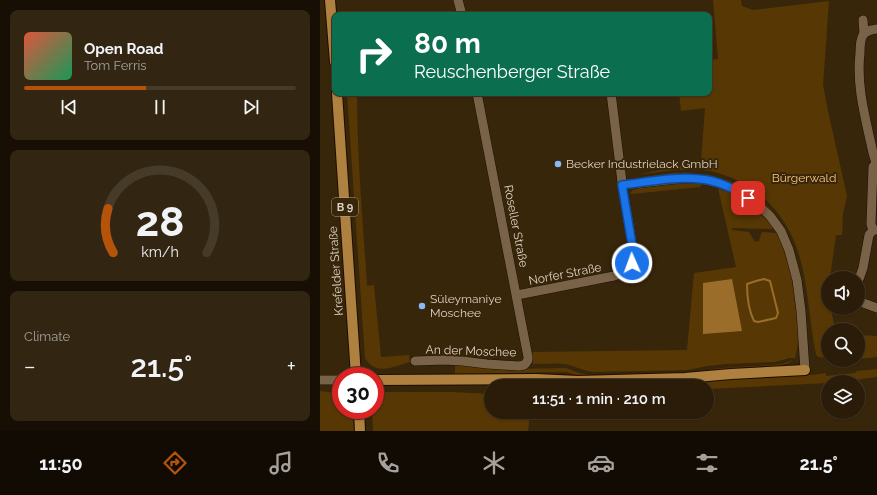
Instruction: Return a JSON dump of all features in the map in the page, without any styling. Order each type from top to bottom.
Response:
[{"type":"main road","points":[[330,0],[332,25]]},
{"type":"main road","name":"Krefelder Straße","points":[[337,96],[355,367]]},
{"type":"main road","points":[[384,380],[583,380],[679,378],[805,370]]},
{"type":"main road","points":[[359,419],[360,431]]},
{"type":"street","points":[[458,0],[461,12]]},
{"type":"street","points":[[862,271],[869,235],[875,230],[871,224],[873,167],[876,163],[859,83],[861,41],[864,34],[863,20]]},
{"type":"street","points":[[864,34],[870,30],[877,29]]},
{"type":"street","name":"Roseller Straße","points":[[478,96],[517,295],[528,357],[526,363]]},
{"type":"street","name":"Norfer Straße","points":[[517,295],[614,276],[623,273],[632,263],[634,256],[622,185],[611,96]]},
{"type":"street","points":[[622,185],[686,178],[701,179],[721,184],[740,192],[757,204],[770,216],[781,231],[789,250],[797,280],[801,311],[805,370]]},
{"type":"street","points":[[865,304],[877,308]]},
{"type":"street","name":"An der Moschee","points":[[415,361],[445,360],[519,366],[526,363]]},
{"type":"street","points":[[320,380],[332,380]]},
{"type":"green space","name":"Bürgerwald","points":[[713,0],[741,0],[742,6],[753,10],[829,1],[823,85],[847,196],[843,214],[842,235],[836,235],[831,271],[821,271],[821,315],[832,315],[834,323],[821,323],[821,357],[818,357],[816,354],[803,270],[796,245],[783,221],[766,200],[745,184],[710,171],[678,170],[636,175],[701,162],[705,108],[681,111],[679,96],[712,96],[712,60],[718,59]]},
{"type":"green space","points":[[347,96],[357,96],[359,166],[367,286],[374,285],[381,357],[409,355],[410,362],[386,369],[384,369],[384,367],[374,367],[369,364],[365,358]]},
{"type":"green space","points":[[674,173],[700,174],[712,176],[687,174],[634,179],[630,178]]},
{"type":"green space","points":[[720,178],[736,184],[748,190],[758,197],[774,213],[784,228],[765,206],[735,184]]},
{"type":"green space","points":[[689,182],[706,184],[701,185],[700,187],[630,193],[640,187]]},
{"type":"green space","points":[[715,185],[732,192],[754,207],[773,227],[772,229],[732,228],[732,230],[749,232],[755,242],[759,241],[762,232],[777,233],[785,250],[794,288],[798,320],[795,358],[775,362],[726,364],[687,370],[594,372],[563,364],[533,364],[531,353],[533,352],[687,350],[694,273],[736,267],[718,188],[715,188]]},
{"type":"green space","points":[[865,335],[877,336],[877,357],[865,358]]},
{"type":"green space","points":[[793,360],[789,363],[778,366],[699,373],[581,377],[567,372],[455,374],[455,363],[513,369],[566,368],[579,373],[596,375],[692,372],[721,368],[782,364]]},
{"type":"green space","points":[[877,369],[877,377],[865,378],[865,375],[836,375],[855,373],[857,371]]},
{"type":"green space","points":[[826,373],[826,375],[821,375],[821,383],[714,389],[714,380],[764,378]]},
{"type":"green space","points":[[320,391],[332,392],[332,419],[353,419],[354,431],[320,431]]},
{"type":"green space","points":[[384,392],[484,394],[484,419],[529,419],[528,431],[373,431],[372,419],[384,419]]},
{"type":"shaded area","points":[[732,279],[742,331],[703,334],[703,283]]},
{"type":"waterway","points":[[764,279],[770,281],[778,313],[776,318],[758,322],[754,321],[750,312],[747,284],[764,279]]},
{"type":"place","name":"Becker Industrielack GmbH","points":[[558,164]]},
{"type":"place","name":"Süleymaniye Moschee","points":[[422,306]]},
{"type":"route","points":[[632,263],[634,256],[622,185],[686,178],[701,179],[721,184],[740,192],[748,198]]}]
